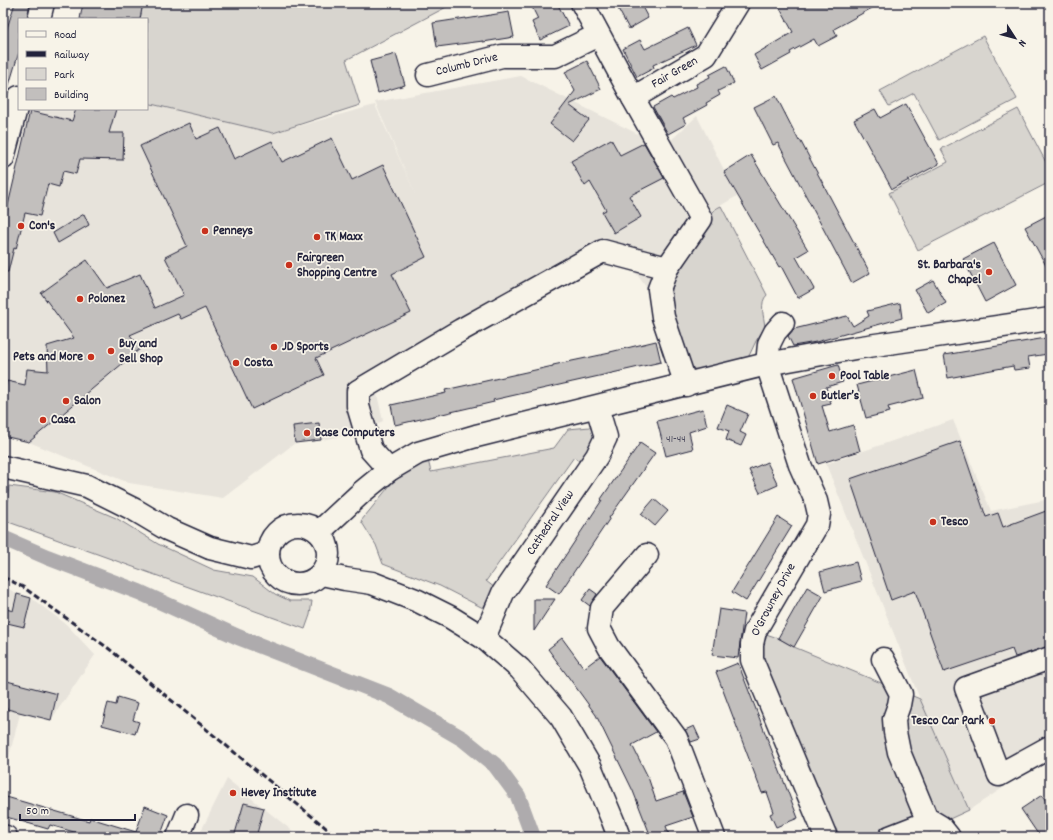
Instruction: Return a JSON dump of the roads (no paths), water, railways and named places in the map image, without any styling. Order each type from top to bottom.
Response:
[{"type":"street","points":[[39,18],[43,3]]},
{"type":"street","points":[[582,3],[598,35],[701,219],[667,268],[659,289],[663,317],[686,385]]},
{"type":"street","name":"Fair Green","points":[[633,98],[706,55],[738,3]]},
{"type":"street","name":"Columb Drive","points":[[428,75],[502,56],[555,56],[598,35]]},
{"type":"street","points":[[4,146],[18,99]]},
{"type":"street","points":[[389,470],[371,450],[358,406],[358,391],[461,330],[603,250],[667,268]]},
{"type":"street","points":[[319,532],[362,492],[389,470],[418,453],[476,436],[767,364],[855,348],[1050,319]]},
{"type":"street","points":[[767,364],[769,344],[775,332],[783,323]]},
{"type":"street","name":"O'Growney Drive","points":[[767,364],[800,466],[811,490],[819,514],[817,526],[755,631],[752,644],[752,660],[826,837]]},
{"type":"street","name":"Cathedral View","points":[[484,638],[504,593],[597,456],[606,437],[597,407]]},
{"type":"street","points":[[3,467],[87,486],[135,510],[167,529],[210,548],[251,558],[268,553]]},
{"type":"street","points":[[300,524],[311,526],[319,532],[327,543],[329,558],[327,566],[322,574],[306,584],[296,585],[287,583],[276,576],[272,570],[268,553],[274,536],[279,531],[290,525],[300,524]]},
{"type":"street","points":[[647,555],[602,608],[599,628],[609,647],[676,738],[714,837]]},
{"type":"street","points":[[322,574],[372,583],[418,601],[450,617],[484,638],[520,669],[561,717],[590,766],[614,821],[619,837]]},
{"type":"street","points":[[1050,658],[966,688],[998,776],[1050,747]]},
{"type":"street","points":[[883,660],[901,694],[894,719],[899,752],[928,822]]},
{"type":"street","points":[[178,837],[187,815]]},
{"type":"street","points":[[890,837],[931,821],[941,827],[949,837]]},
{"type":"waterway","points":[[3,538],[47,557],[139,592],[238,637],[389,696],[463,739],[495,765],[518,796],[533,837]]},
{"type":"railway","points":[[3,577],[23,587],[108,648],[337,837]]},
{"type":"place","name":"Con's","points":[[21,226]]},
{"type":"place","name":"Penneys","points":[[205,231]]},
{"type":"place","name":"TK Maxx","points":[[317,237]]},
{"type":"place","name":"Fairgreen Shopping Centre","points":[[289,265]]},
{"type":"place","name":"St. Barbara's Chapel","points":[[989,272]]},
{"type":"place","name":"Polonez","points":[[80,299]]},
{"type":"place","name":"JD Sports","points":[[274,347]]},
{"type":"place","name":"Buy and Sell Shop","points":[[111,351]]},
{"type":"place","name":"Pets and More","points":[[91,357]]},
{"type":"place","name":"Costa","points":[[236,363]]},
{"type":"place","name":"Pool Table","points":[[832,376]]},
{"type":"place","name":"Butler’s","points":[[813,396]]},
{"type":"place","name":"Salon","points":[[66,401]]},
{"type":"place","name":"Casa","points":[[43,420]]},
{"type":"place","name":"Base Computers","points":[[307,433]]},
{"type":"place","name":"Tesco","points":[[933,522]]},
{"type":"place","name":"Tesco Car Park","points":[[992,721]]},
{"type":"place","name":"Hevey Institute","points":[[233,793]]}]
